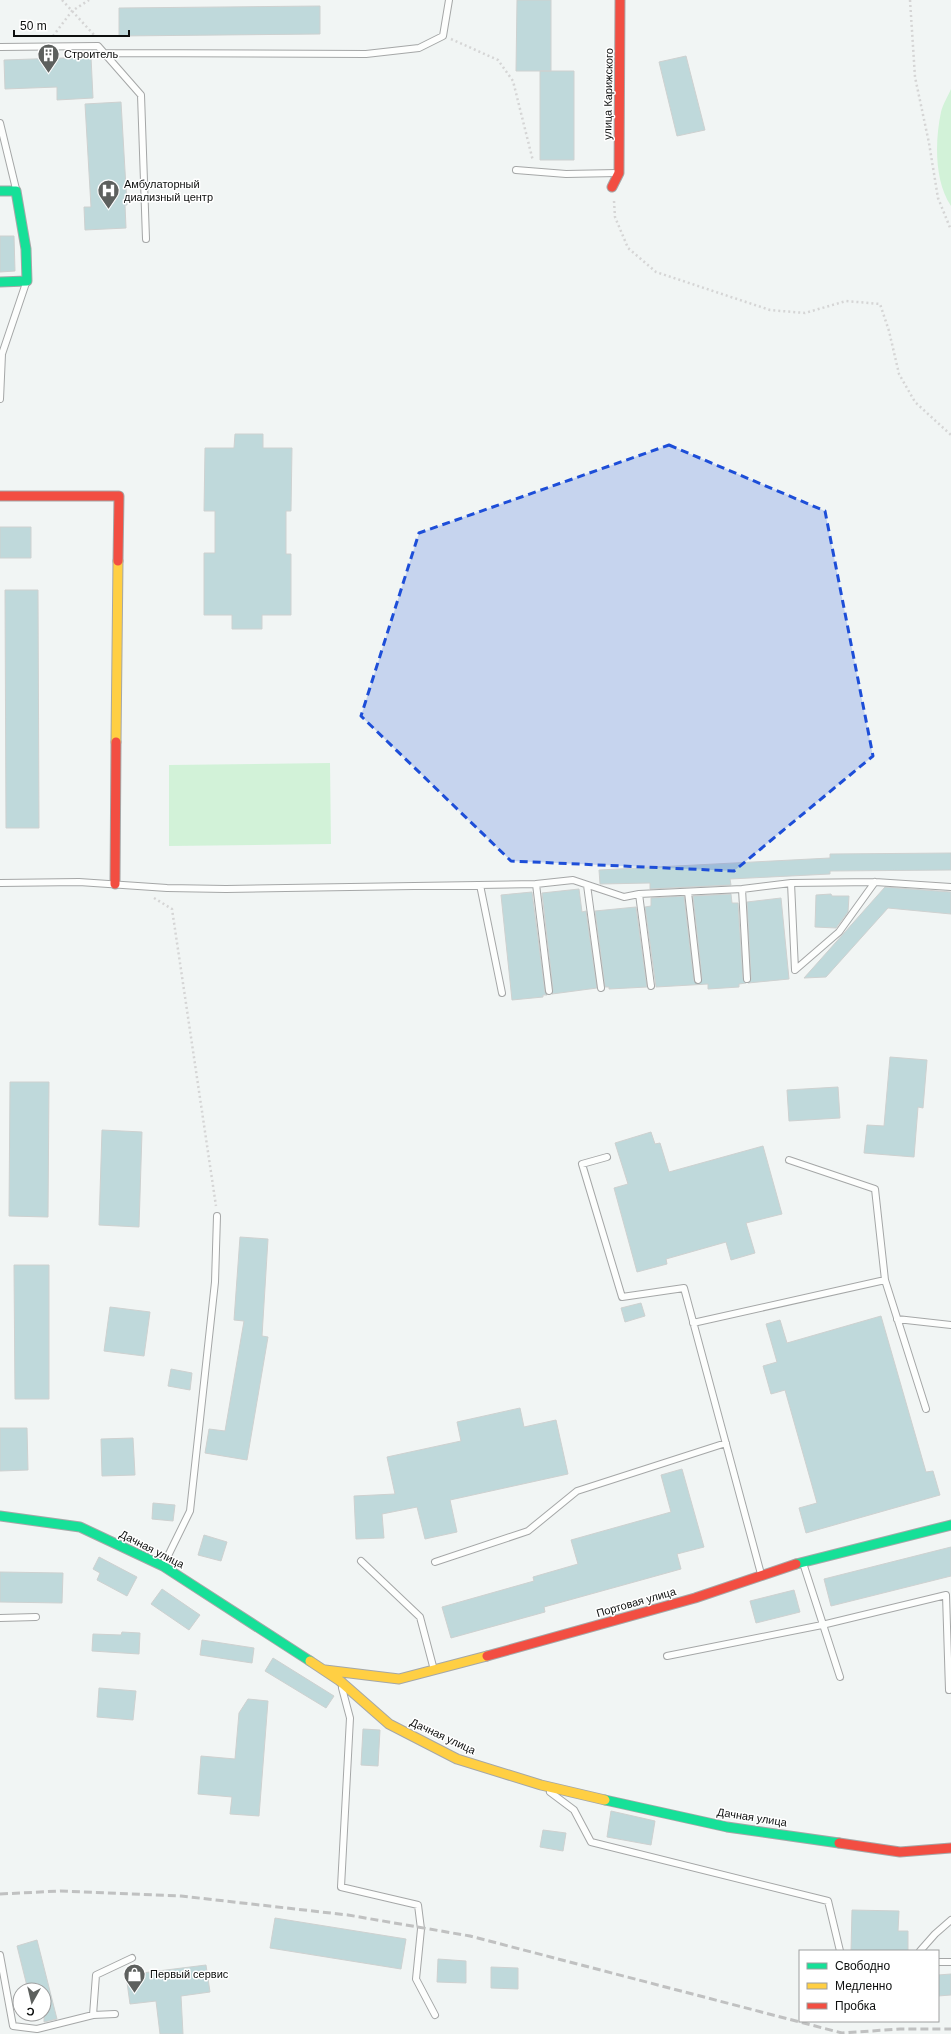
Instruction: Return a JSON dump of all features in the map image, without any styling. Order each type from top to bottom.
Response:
[{"type":"street","name":"улица Карижского","points":[[612,187],[619,172],[620,0]]},
{"type":"street","points":[[0,191],[16,191],[26,249],[27,281],[0,282]]},
{"type":"street","points":[[0,496],[119,496],[115,884]]},
{"type":"street","name":"Дачная улица","points":[[0,1516],[10,1516],[80,1527],[164,1566],[340,1681],[389,1724],[457,1759],[541,1785],[735,1828],[900,1852],[951,1848]]},
{"type":"street","name":"Портовая улица","points":[[324,1670],[399,1679],[435,1671],[695,1598],[803,1562],[951,1525]]},
{"type":"lane","points":[[104,53],[366,54],[419,48],[443,36],[449,0]]},
{"type":"lane","points":[[0,47],[98,46],[141,95],[146,239]]},
{"type":"lane","points":[[0,124],[16,191]]},
{"type":"lane","points":[[516,170],[566,174],[619,172]]},
{"type":"lane","points":[[0,399],[2,354],[27,281]]},
{"type":"lane","points":[[0,883],[80,882],[167,888],[226,889],[536,884],[573,880],[624,897],[639,894],[742,889],[791,883],[875,882],[951,887]]},
{"type":"lane","points":[[791,883],[796,970],[839,932],[875,882]]},
{"type":"lane","points":[[536,884],[549,991]]},
{"type":"lane","points":[[480,885],[502,993]]},
{"type":"lane","points":[[587,885],[601,988]]},
{"type":"lane","points":[[742,889],[747,979]]},
{"type":"lane","points":[[688,892],[698,980]]},
{"type":"lane","points":[[639,894],[651,986]]},
{"type":"lane","points":[[606,1157],[582,1164],[622,1297],[684,1288],[761,1576]]},
{"type":"lane","points":[[789,1160],[875,1189],[885,1280],[926,1409]]},
{"type":"lane","points":[[164,1566],[190,1511],[215,1282],[217,1216]]},
{"type":"lane","points":[[693,1323],[885,1280]]},
{"type":"lane","points":[[897,1319],[951,1325]]},
{"type":"lane","points":[[434,1562],[528,1531],[577,1491],[726,1443]]},
{"type":"lane","points":[[360,1562],[420,1617],[435,1671]]},
{"type":"lane","points":[[803,1562],[822,1625],[840,1677]]},
{"type":"lane","points":[[667,1656],[822,1625],[946,1595],[949,1690]]},
{"type":"lane","points":[[0,1618],[36,1617]]},
{"type":"lane","points":[[340,1681],[350,1718],[341,1887],[418,1906],[422,1929],[416,1979],[435,2015]]},
{"type":"lane","points":[[541,1785],[574,1810],[591,1842],[828,1901],[840,1950]]},
{"type":"lane","points":[[921,1950],[935,1934],[951,1920]]},
{"type":"lane","points":[[0,1955],[13,2026],[37,2028],[93,2015],[115,2014]]},
{"type":"lane","points":[[93,2015],[96,1974],[132,1958]]},
{"type":"lane","points":[[939,1962],[951,1962]]},
{"type":"path","points":[[62,0],[95,35],[98,46]]},
{"type":"path","points":[[45,46],[72,11],[89,0]]},
{"type":"path","points":[[910,0],[914,77],[929,143],[938,198],[951,230]]},
{"type":"path","points":[[443,36],[498,60],[513,81],[535,171]]},
{"type":"path","points":[[612,187],[615,217],[628,248],[656,272],[770,310],[805,312],[846,300],[880,304],[889,330],[899,374],[915,402],[951,435]]},
{"type":"path","points":[[153,897],[172,909],[217,1216]]},
{"type":"highlighted area","points":[[669,445],[825,511],[873,756],[734,871],[511,861],[361,716],[419,533]]},
{"type":"green space","points":[[951,89],[951,206],[941,185],[937,160],[937,147],[941,112]]},
{"type":"green space","points":[[330,763],[331,844],[169,846],[169,765]]},
{"type":"building","points":[[517,0],[551,0],[551,71],[516,71]]},
{"type":"building","points":[[320,6],[320,34],[119,36],[119,8]]},
{"type":"building","points":[[686,56],[705,130],[677,136],[659,62]]},
{"type":"building","name":"Строитель","points":[[91,57],[93,98],[57,100],[57,87],[5,89],[4,60]]},
{"type":"building","points":[[540,71],[574,71],[574,160],[540,160]]},
{"type":"building","points":[[121,102],[127,205],[125,205],[126,228],[85,230],[84,207],[91,207],[85,104]]},
{"type":"building","points":[[0,236],[14,236],[15,271],[0,272]]},
{"type":"building","points":[[235,434],[263,434],[263,448],[292,448],[291,511],[286,511],[286,554],[291,554],[291,615],[262,615],[262,629],[232,629],[232,615],[204,615],[204,553],[215,553],[215,511],[204,511],[205,448],[234,448]]},
{"type":"building","points":[[0,527],[31,527],[31,558],[0,558]]},
{"type":"building","points":[[5,590],[38,590],[39,828],[6,828]]},
{"type":"building","points":[[951,853],[951,870],[830,871],[830,874],[730,879],[731,885],[650,889],[650,883],[600,884],[599,870],[830,858],[830,854]]},
{"type":"building","points":[[885,887],[951,892],[951,914],[888,908],[826,977],[804,978]]},
{"type":"building","points":[[579,889],[582,912],[586,911],[597,988],[552,994],[553,990],[542,893]]},
{"type":"building","points":[[532,892],[545,992],[547,995],[543,995],[543,997],[512,1000],[501,895]]},
{"type":"building","points":[[731,894],[732,903],[738,903],[743,979],[746,983],[739,984],[739,987],[708,989],[708,984],[656,987],[645,907],[651,906],[651,898],[684,896],[694,981],[698,984],[702,979],[693,896]]},
{"type":"building","points":[[831,894],[832,896],[849,896],[848,912],[836,928],[815,927],[816,895]]},
{"type":"building","points":[[781,898],[789,979],[748,983],[751,979],[747,902]]},
{"type":"building","points":[[636,907],[647,987],[609,989],[609,987],[605,987],[595,911]]},
{"type":"building","points":[[890,1057],[927,1060],[923,1108],[918,1107],[914,1157],[864,1153],[867,1125],[884,1126]]},
{"type":"building","points":[[10,1082],[49,1082],[48,1217],[9,1216]]},
{"type":"building","points":[[838,1087],[840,1118],[789,1121],[787,1090]]},
{"type":"building","points":[[102,1130],[142,1132],[139,1227],[99,1225]]},
{"type":"building","points":[[651,1132],[655,1144],[660,1143],[669,1172],[763,1146],[782,1214],[746,1223],[755,1253],[731,1260],[726,1242],[666,1259],[667,1264],[637,1272],[614,1188],[628,1184],[615,1143]]},
{"type":"building","points":[[240,1237],[268,1239],[262,1336],[268,1337],[247,1460],[205,1453],[209,1429],[225,1431],[244,1321],[234,1320]]},
{"type":"building","points":[[14,1265],[49,1265],[49,1399],[15,1399]]},
{"type":"building","points":[[641,1303],[645,1316],[625,1322],[621,1308]]},
{"type":"building","points":[[110,1307],[150,1312],[144,1356],[104,1351]]},
{"type":"building","points":[[881,1316],[926,1472],[933,1471],[940,1495],[806,1533],[799,1508],[817,1503],[785,1390],[771,1394],[763,1366],[777,1362],[766,1324],[780,1320],[787,1343]]},
{"type":"building","points":[[171,1369],[192,1373],[190,1390],[168,1386]]},
{"type":"building","points":[[520,1408],[524,1427],[556,1420],[568,1474],[450,1500],[457,1532],[425,1539],[417,1507],[382,1514],[384,1538],[356,1539],[354,1496],[395,1494],[387,1457],[461,1441],[457,1422]]},
{"type":"building","points":[[0,1428],[27,1428],[28,1470],[0,1471]]},
{"type":"building","points":[[133,1438],[135,1475],[102,1476],[101,1439]]},
{"type":"building","points":[[682,1469],[704,1547],[677,1554],[681,1569],[544,1607],[545,1612],[451,1638],[442,1607],[534,1581],[533,1577],[578,1564],[571,1540],[671,1512],[661,1475]]},
{"type":"building","points":[[153,1503],[175,1505],[173,1521],[152,1519]]},
{"type":"building","points":[[204,1535],[227,1542],[221,1561],[198,1555]]},
{"type":"building","points":[[951,1547],[951,1576],[831,1606],[824,1579]]},
{"type":"building","points":[[99,1557],[137,1577],[127,1596],[97,1580],[100,1573],[93,1569]]},
{"type":"building","points":[[0,1572],[63,1573],[62,1603],[0,1602]]},
{"type":"building","points":[[162,1589],[200,1615],[189,1630],[151,1604]]},
{"type":"building","points":[[794,1590],[800,1612],[756,1623],[750,1601]]},
{"type":"building","points":[[122,1632],[140,1633],[139,1654],[92,1651],[93,1634],[121,1635]]},
{"type":"building","points":[[202,1640],[254,1648],[252,1663],[200,1655]]},
{"type":"building","points":[[273,1658],[334,1696],[326,1708],[265,1671]]},
{"type":"building","points":[[99,1688],[136,1691],[133,1720],[97,1717]]},
{"type":"building","points":[[248,1699],[268,1701],[259,1816],[230,1814],[232,1797],[198,1794],[201,1756],[235,1759],[239,1713]]},
{"type":"building","points":[[363,1729],[380,1730],[378,1766],[361,1765]]},
{"type":"building","points":[[611,1811],[655,1821],[651,1845],[607,1837]]},
{"type":"building","points":[[543,1830],[566,1833],[563,1851],[540,1847]]},
{"type":"building","points":[[852,1910],[899,1911],[898,1931],[908,1931],[908,1950],[851,1950]]},
{"type":"building","points":[[275,1918],[406,1939],[401,1969],[270,1948]]},
{"type":"building","points":[[37,1940],[48,1982],[26,1982],[17,1946]]},
{"type":"building","points":[[438,1959],[466,1961],[466,1983],[437,1982]]},
{"type":"building","points":[[206,1965],[210,1992],[181,1996],[183,2034],[160,2034],[156,2001],[130,2004],[126,1975]]},
{"type":"building","points":[[491,1967],[518,1968],[518,1989],[491,1988]]},
{"type":"building","points":[[951,1974],[951,1995],[939,1996],[939,1975]]},
{"type":"building","points":[[52,1999],[57,2019],[52,2020]]},
{"type":"railway","points":[[0,1894],[60,1891],[181,1896],[348,1915],[470,1936],[799,2022]]},
{"type":"railway","points":[[800,2022],[842,2033],[900,2029],[951,2029]]},
{"type":"traffic: fast","points":[[0,191],[16,191],[26,249],[27,281],[0,282]]},
{"type":"traffic: fast","points":[[0,1516],[80,1527],[163,1566],[310,1661]]},
{"type":"traffic: fast","points":[[796,1564],[951,1525]]},
{"type":"traffic: fast","points":[[605,1800],[727,1827],[839,1843]]},
{"type":"traffic: slow","points":[[116,742],[118,561]]},
{"type":"traffic: slow","points":[[325,1670],[399,1679],[487,1656]]},
{"type":"traffic: slow","points":[[310,1661],[340,1681],[389,1724],[457,1759],[541,1785],[605,1800]]},
{"type":"traffic: jam","points":[[612,187],[619,173],[620,0]]},
{"type":"traffic: jam","points":[[0,496],[119,496],[118,561]]},
{"type":"traffic: jam","points":[[115,884],[116,742]]},
{"type":"traffic: jam","points":[[487,1656],[695,1598],[796,1564]]},
{"type":"traffic: jam","points":[[839,1843],[900,1852],[951,1848]]},
{"type":"place","name":"Строитель","points":[[48,74]]},
{"type":"place","name":"Амбулаторный диализный центр","points":[[108,210]]},
{"type":"place","name":"Первый сервис","points":[[135,1994]]}]
